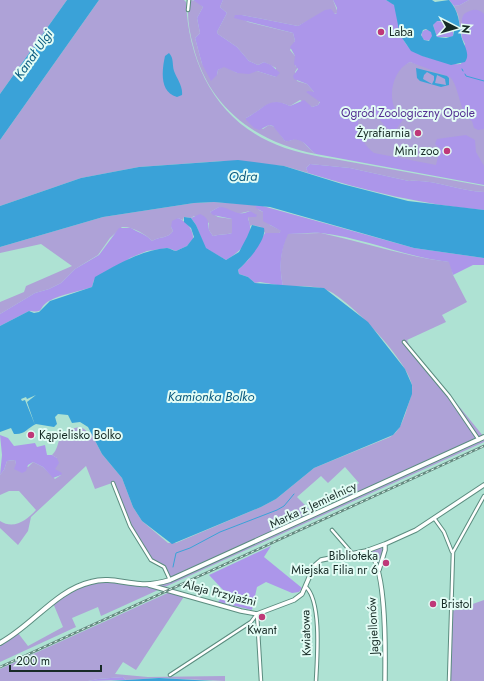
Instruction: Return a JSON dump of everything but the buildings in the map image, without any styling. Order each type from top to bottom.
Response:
[{"type":"main road","name":"Marka z Jemielnicy","points":[[148,585],[170,580],[484,437]]},
{"type":"main road","name":"Aleja Przyjaźni","points":[[0,643],[18,633],[67,592],[79,586],[104,580],[148,585]]},
{"type":"street","points":[[188,10],[189,0]]},
{"type":"street","points":[[404,342],[449,396],[479,440]]},
{"type":"street","name":"Aleja Przyjaźni","points":[[113,483],[134,532],[151,560],[164,567],[170,580]]},
{"type":"street","name":"Aleja Przyjaźni","points":[[148,585],[257,614],[294,600],[302,594],[313,569],[319,561],[366,551],[416,530],[484,485]]},
{"type":"street","points":[[452,552],[484,496]]},
{"type":"street","points":[[434,518],[444,532],[452,552],[449,681]]},
{"type":"street","points":[[332,530],[352,553]]},
{"type":"street","name":"Jagiellonów","points":[[378,571],[386,550],[385,544]]},
{"type":"street","name":"Jagiellonów","points":[[366,551],[374,557],[378,571],[384,620],[385,681]]},
{"type":"street","name":"Kwiatowa","points":[[306,587],[313,597],[316,613],[316,681]]},
{"type":"street","points":[[170,675],[251,622],[257,614]]},
{"type":"street","points":[[257,614],[261,681]]},
{"type":"green space","points":[[0,0],[67,0],[0,94]]},
{"type":"green space","points":[[99,0],[184,0],[186,2],[188,26],[194,50],[212,92],[226,110],[243,125],[262,138],[294,151],[484,186],[484,192],[465,190],[437,183],[409,181],[350,168],[310,164],[306,168],[308,173],[284,166],[223,161],[139,167],[81,178],[0,206],[0,140]]},
{"type":"green space","points":[[191,0],[198,2],[203,7],[197,18],[200,33],[195,38],[202,64],[217,75],[218,70],[224,66],[237,73],[257,71],[276,77],[276,68],[264,62],[258,65],[249,61],[237,47],[218,34],[217,32],[227,13],[220,7],[223,0],[333,0],[338,13],[315,17],[298,26],[242,15],[235,15],[248,22],[293,33],[295,41],[290,50],[295,56],[295,66],[298,67],[295,72],[297,81],[307,84],[314,92],[311,92],[320,101],[318,105],[312,107],[300,100],[290,106],[283,103],[271,103],[246,118],[263,129],[269,125],[275,127],[285,141],[298,139],[316,154],[273,141],[254,131],[222,104],[200,67],[193,45],[188,16],[188,9]]},
{"type":"green space","points":[[469,0],[484,0],[484,14],[462,18],[462,38],[458,15],[454,6],[460,5]]},
{"type":"green space","name":"Ogród Zoologiczny Opole","points":[[410,62],[484,83],[484,181],[350,148],[330,98]]},
{"type":"green space","points":[[214,202],[259,205],[256,206],[263,212],[270,225],[282,231],[279,233],[265,233],[261,227],[250,226],[248,217],[253,217],[250,211],[237,214],[219,207],[210,212],[218,217],[232,219],[232,233],[213,236],[209,230],[209,223],[194,216],[191,218],[184,217],[183,220],[178,218],[171,227],[173,231],[171,234],[152,241],[138,231],[122,227],[110,238],[98,255],[75,269],[61,283],[49,289],[35,293],[0,314],[0,302],[24,292],[26,286],[72,266],[41,244],[0,253],[0,247],[103,217],[194,203]]},
{"type":"green space","points":[[321,233],[401,253],[450,262],[453,275],[467,302],[442,315],[446,322],[407,340],[409,345],[484,437],[484,442],[101,616],[98,607],[72,618],[76,627],[0,662],[0,643],[18,633],[28,646],[63,627],[53,603],[67,592],[97,580],[140,584],[170,580],[164,567],[151,560],[130,526],[112,483],[95,489],[86,466],[31,517],[28,531],[18,545],[0,528],[0,521],[5,524],[20,523],[36,510],[19,491],[9,491],[0,495],[0,475],[4,470],[7,461],[15,460],[16,464],[28,467],[33,462],[43,467],[55,479],[61,475],[54,469],[57,458],[52,455],[57,447],[59,439],[68,430],[77,427],[82,428],[88,433],[91,433],[102,454],[122,478],[133,507],[142,521],[168,543],[176,543],[261,507],[276,499],[314,468],[390,437],[398,429],[402,423],[412,392],[412,385],[408,374],[378,334],[353,308],[341,299],[325,289],[308,286],[283,286],[281,260],[287,234]],"holes":[[[345,467],[359,483],[341,496],[344,500],[315,515],[297,497],[321,476],[328,483]]]},
{"type":"green space","points":[[385,544],[378,571],[374,557],[366,551]]},
{"type":"green space","points":[[172,591],[185,595],[136,670],[123,662],[115,674],[148,677],[225,676],[225,681],[159,678],[126,680],[123,677],[88,681],[0,681],[0,669]]},
{"type":"green space","points":[[484,600],[484,681],[449,681],[450,612]]},
{"type":"shaded area","points":[[193,0],[223,0],[220,7],[227,13],[217,32],[218,34],[237,47],[249,61],[258,65],[264,62],[271,65],[280,73],[276,77],[257,71],[249,74],[237,73],[224,67],[218,70],[217,75],[211,81],[202,64],[195,38],[200,33],[197,18],[203,7]]},
{"type":"shaded area","points":[[333,0],[386,0],[393,4],[396,8],[402,36],[408,47],[425,57],[454,64],[461,64],[465,44],[462,38],[462,18],[464,14],[472,10],[479,10],[484,14],[484,129],[478,130],[474,128],[472,121],[464,113],[456,87],[450,77],[410,62],[404,66],[396,76],[392,90],[395,110],[403,113],[405,117],[395,131],[385,126],[373,113],[359,118],[358,128],[364,142],[374,153],[436,165],[440,149],[435,144],[437,139],[466,135],[475,140],[476,152],[484,166],[484,185],[316,154],[301,141],[295,139],[285,141],[273,126],[269,125],[259,130],[254,128],[246,120],[246,118],[267,104],[277,102],[290,106],[304,100],[312,107],[318,105],[320,102],[306,92],[314,92],[307,84],[294,79],[293,76],[298,69],[294,64],[295,56],[290,47],[295,41],[293,33],[234,18],[235,15],[242,15],[298,26],[325,10],[331,9],[335,14],[337,13],[337,8]]},
{"type":"shaded area","points":[[449,0],[469,0],[460,5],[454,6]]},
{"type":"shaded area","points":[[436,21],[446,22],[453,27],[453,36],[437,37],[433,25]]},
{"type":"shaded area","points":[[427,29],[431,31],[433,35],[431,39],[427,41],[423,39],[421,35],[423,31]]},
{"type":"shaded area","points":[[310,164],[350,168],[409,181],[437,183],[465,190],[484,192],[484,210],[417,201],[352,186],[308,173],[306,168]]},
{"type":"shaded area","points":[[259,205],[414,248],[484,258],[484,265],[473,265],[453,275],[449,262],[433,260],[337,235],[321,233],[288,234],[283,247],[281,260],[283,286],[260,282],[255,283],[248,277],[239,274],[238,270],[249,259],[265,233],[279,233],[281,231],[263,221],[263,212],[256,208],[256,206]]},
{"type":"shaded area","points":[[219,207],[223,207],[237,213],[245,213],[250,211],[257,215],[256,217],[248,217],[250,225],[249,237],[239,251],[226,260],[205,248],[196,225],[191,218],[200,214],[205,217],[208,220],[209,230],[213,236],[232,233],[232,219],[213,215],[210,212]]},
{"type":"shaded area","points":[[178,218],[187,224],[192,232],[193,239],[187,246],[176,251],[168,248],[147,251],[130,258],[111,268],[94,280],[92,287],[49,301],[40,311],[29,311],[0,326],[0,314],[35,293],[49,289],[61,283],[75,269],[99,255],[119,228],[131,228],[145,235],[152,241],[171,234],[173,231],[171,227],[172,221]]},
{"type":"shaded area","points":[[0,435],[8,438],[14,446],[35,443],[37,447],[45,445],[47,455],[52,455],[57,458],[59,463],[55,469],[62,473],[61,475],[53,478],[43,467],[33,462],[28,465],[26,471],[22,473],[14,469],[16,464],[15,460],[7,461],[4,470],[0,475],[2,455]]},
{"type":"shaded area","points":[[271,546],[264,557],[302,588],[299,592],[292,593],[266,582],[257,587],[252,610],[218,602],[226,593],[209,575]]},
{"type":"shaded area","points":[[123,677],[126,680],[88,681],[98,679]]},
{"type":"water","name":"Kanał Ulgi","points":[[67,0],[99,0],[0,140],[0,94]]},
{"type":"water","points":[[386,0],[432,0],[435,2],[449,0],[455,8],[458,17],[461,35],[467,52],[467,59],[465,62],[451,65],[411,51],[400,35],[394,5]],"holes":[[[437,21],[449,24],[453,28],[453,36],[446,38],[437,37],[433,25]],[[426,29],[431,32],[432,36],[429,41],[424,40],[421,35],[423,30]]]},
{"type":"water","points":[[169,53],[171,55],[174,71],[182,89],[182,95],[177,97],[167,90],[163,80],[165,56]]},
{"type":"water","points":[[416,68],[447,76],[449,78],[449,85],[441,87],[420,81],[417,78]],"holes":[[[427,72],[434,76],[432,84],[423,79]],[[437,75],[445,79],[446,85],[435,83]]]},
{"type":"water","name":"Odra","points":[[238,160],[284,166],[342,184],[408,201],[484,210],[484,258],[414,248],[270,207],[214,202],[194,203],[103,217],[0,247],[0,206],[81,178],[139,167]]},
{"type":"water","name":"Kamionka Bolko","points":[[184,217],[191,218],[196,225],[206,248],[226,260],[239,252],[252,225],[264,228],[264,233],[259,244],[251,256],[238,270],[239,274],[248,277],[255,283],[324,288],[368,322],[405,369],[412,385],[412,394],[400,427],[393,435],[314,468],[276,499],[261,507],[172,544],[142,521],[133,507],[122,478],[102,454],[88,427],[80,422],[72,423],[68,415],[58,414],[55,417],[57,424],[54,427],[36,424],[18,434],[14,434],[11,428],[0,432],[0,326],[29,311],[34,313],[39,312],[50,301],[92,287],[95,277],[139,255],[158,249],[167,248],[176,251],[187,246],[194,237],[191,228],[184,222]]},
{"type":"water","points":[[159,678],[213,681],[111,681]]},
{"type":"pier","points":[[36,395],[27,402],[35,425],[25,400],[22,401],[21,399],[26,397],[27,399]]},
{"type":"waterway","points":[[465,74],[466,76],[484,81]]},
{"type":"waterway","points":[[173,567],[176,553],[190,548],[220,532],[277,510],[284,506],[294,494]]},
{"type":"railway","points":[[0,667],[484,446]]},
{"type":"place","name":"Laba","points":[[381,32]]},
{"type":"place","name":"Żyrafiarnia","points":[[418,133]]},
{"type":"place","name":"Mini zoo","points":[[447,151]]},
{"type":"place","name":"Kąpielisko Bolko","points":[[31,435]]},
{"type":"place","name":"Biblioteka Miejska Filia nr 6","points":[[386,563]]},
{"type":"place","name":"Bristol","points":[[433,604]]},
{"type":"place","name":"Kwant","points":[[262,617]]}]
